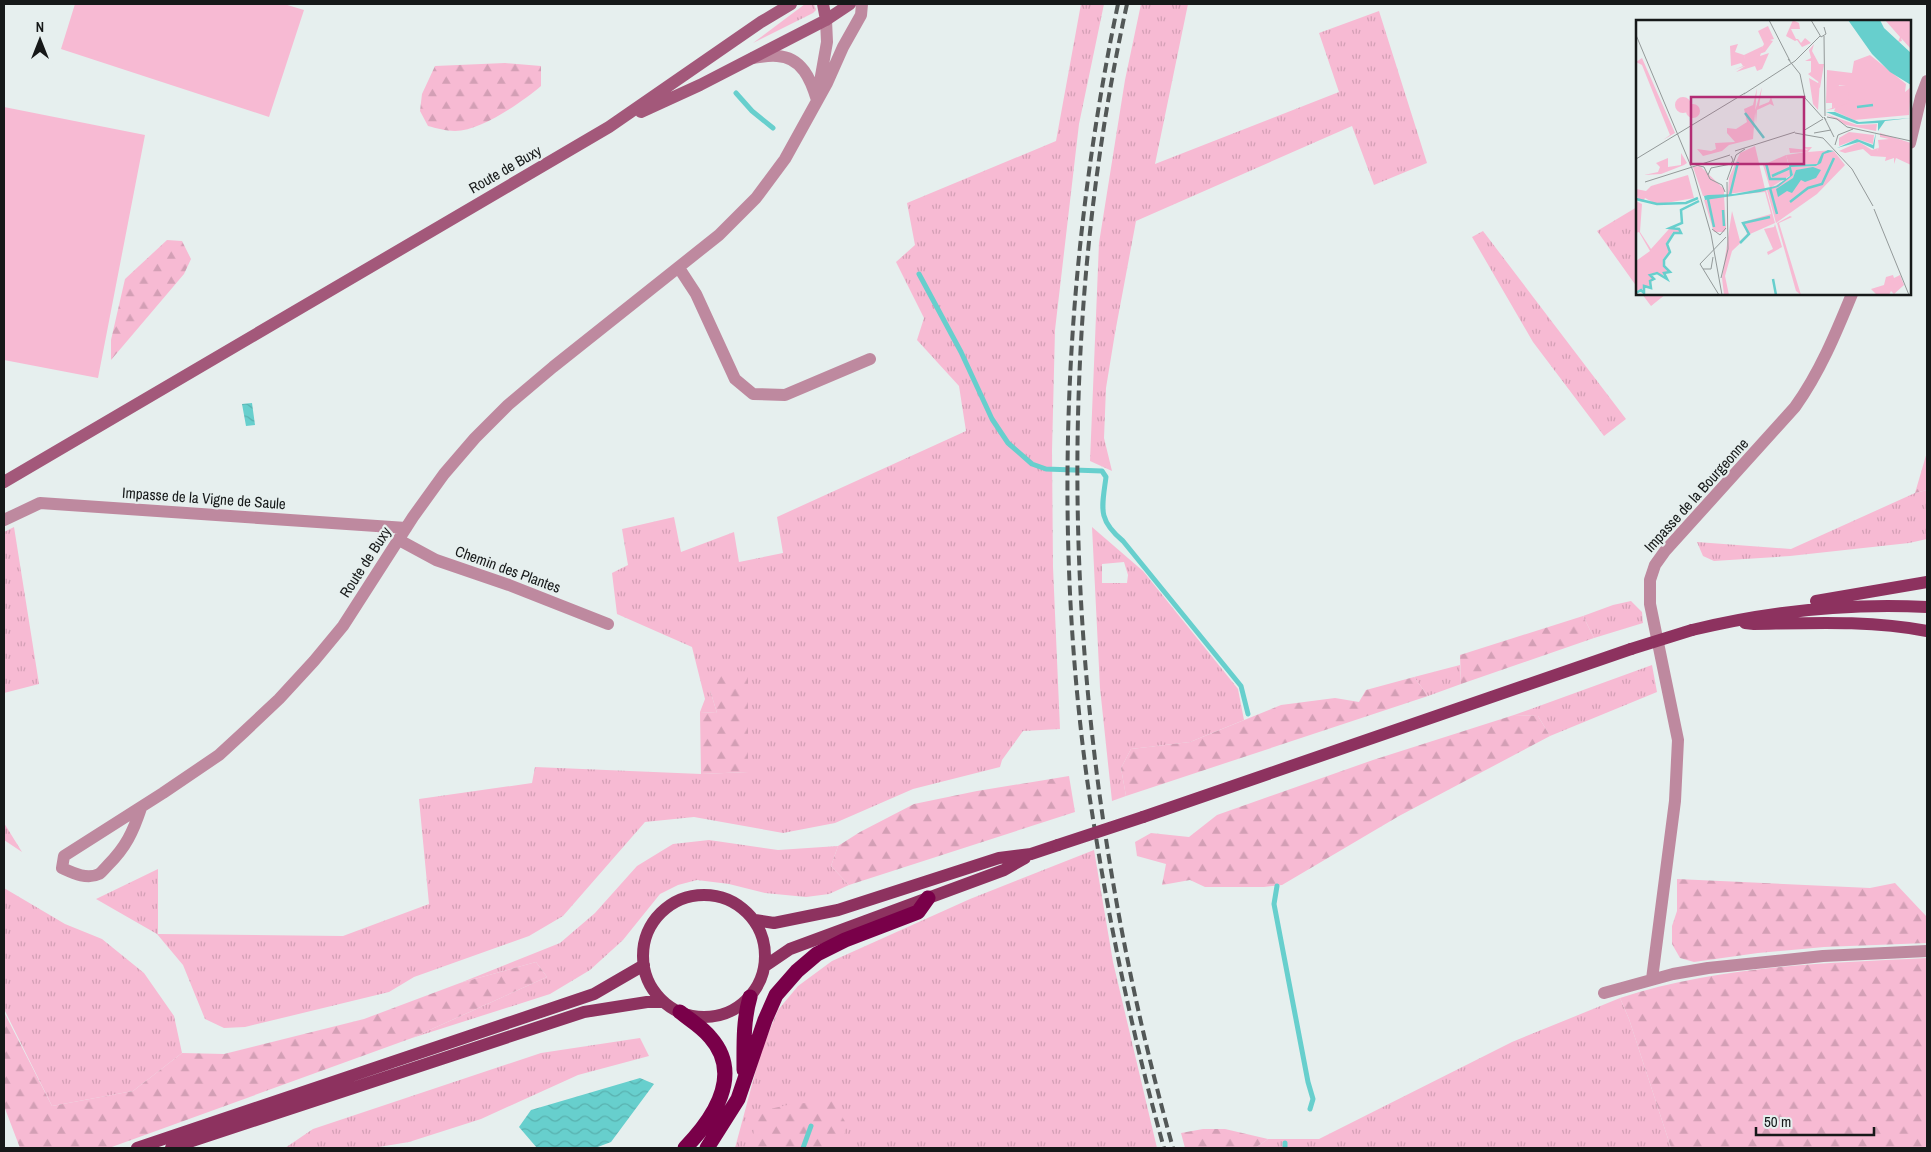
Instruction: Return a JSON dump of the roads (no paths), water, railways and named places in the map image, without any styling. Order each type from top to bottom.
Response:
[{"type":"highway","points":[[707,1148],[738,1099],[765,1020],[776,995],[797,971],[817,954],[845,940],[918,912],[928,898]]},
{"type":"highway","points":[[744,1082],[745,1015],[750,997]]},
{"type":"highway","points":[[680,1012],[710,1036],[718,1048],[724,1076],[722,1094],[710,1119],[685,1148]]},
{"type":"main road","name":"Route de Buxy","points":[[4,482],[609,127],[761,22],[791,4]]},
{"type":"main road","name":"Route de Buxy","points":[[823,4],[826,20]]},
{"type":"main road","name":"Route de Buxy","points":[[609,127],[753,58],[826,20],[850,4]]},
{"type":"main road","points":[[755,920],[774,923],[838,910],[998,858],[1031,854],[1630,649],[1692,630],[1817,601],[1927,582]]},
{"type":"main road","points":[[1776,612],[1849,606],[1927,608]]},
{"type":"main road","points":[[1731,620],[1754,624],[1884,624],[1927,630]]},
{"type":"main road","points":[[765,966],[790,950],[1004,870],[1031,854]]},
{"type":"main road","points":[[708,894],[726,898],[742,907],[755,920],[762,934],[766,950],[765,966],[760,982],[750,997],[735,1008],[718,1015],[699,1016],[680,1012],[664,1002],[651,985],[644,965],[644,947],[649,930],[659,914],[673,903],[690,896],[708,894]]},
{"type":"main road","points":[[137,1148],[594,994],[644,965]]},
{"type":"main road","points":[[171,1148],[584,1012],[647,1002],[664,1002]]},
{"type":"street","name":"Route de Buxy","points":[[141,808],[134,829],[122,850],[100,874],[76,875],[62,868],[64,856],[141,808],[219,755],[279,698],[314,661],[343,626],[406,528],[450,467],[474,438],[553,368],[719,236],[756,198],[785,159],[827,83],[843,47],[861,16],[862,4]]},
{"type":"street","name":"Route de Buxy","points":[[817,100],[827,42],[826,20]]},
{"type":"street","name":"Route de Buxy","points":[[753,58],[777,56],[794,61],[807,74],[817,100]]},
{"type":"street","points":[[1911,139],[1921,97],[1927,82]]},
{"type":"street","points":[[679,268],[696,294],[735,379],[753,394],[785,396],[870,359]]},
{"type":"street","name":"Impasse de la Bourgeonne","points":[[1652,979],[1675,801],[1678,740],[1651,611],[1650,580],[1655,565],[1665,551],[1762,446],[1806,392],[1828,352],[1852,295]]},
{"type":"street","name":"Impasse de la Vigne de Saule","points":[[4,520],[40,503],[406,528]]},
{"type":"street","name":"Chemin des Plantes","points":[[399,540],[436,560],[510,585],[608,624]]},
{"type":"street","points":[[1604,993],[1690,970],[1823,956],[1927,951]]},
{"type":"water","points":[[252,403],[255,425],[246,426],[242,404]]},
{"type":"water","points":[[640,1078],[654,1084],[611,1142],[595,1148],[537,1148],[519,1127],[531,1110]]},
{"type":"waterway","points":[[736,93],[752,111],[773,128]]},
{"type":"waterway","points":[[919,274],[961,352],[992,419],[1008,443],[1032,464],[1046,469],[1102,471],[1106,477],[1103,512],[1109,526],[1241,686],[1248,714]]},
{"type":"waterway","points":[[1277,886],[1274,904],[1308,1082],[1313,1099],[1310,1109]]},
{"type":"waterway","points":[[803,1148],[811,1126]]},
{"type":"waterway","points":[[1285,1143],[1285,1148]]},
{"type":"railway","points":[[1118,4],[1100,99],[1086,196],[1076,293],[1070,390],[1067,488],[1070,585],[1076,682],[1087,779],[1102,872],[1129,1011],[1164,1148]]},
{"type":"railway","points":[[1127,4],[1101,146],[1085,290],[1078,434],[1080,579],[1091,723],[1110,866],[1138,1008],[1173,1148]]}]
